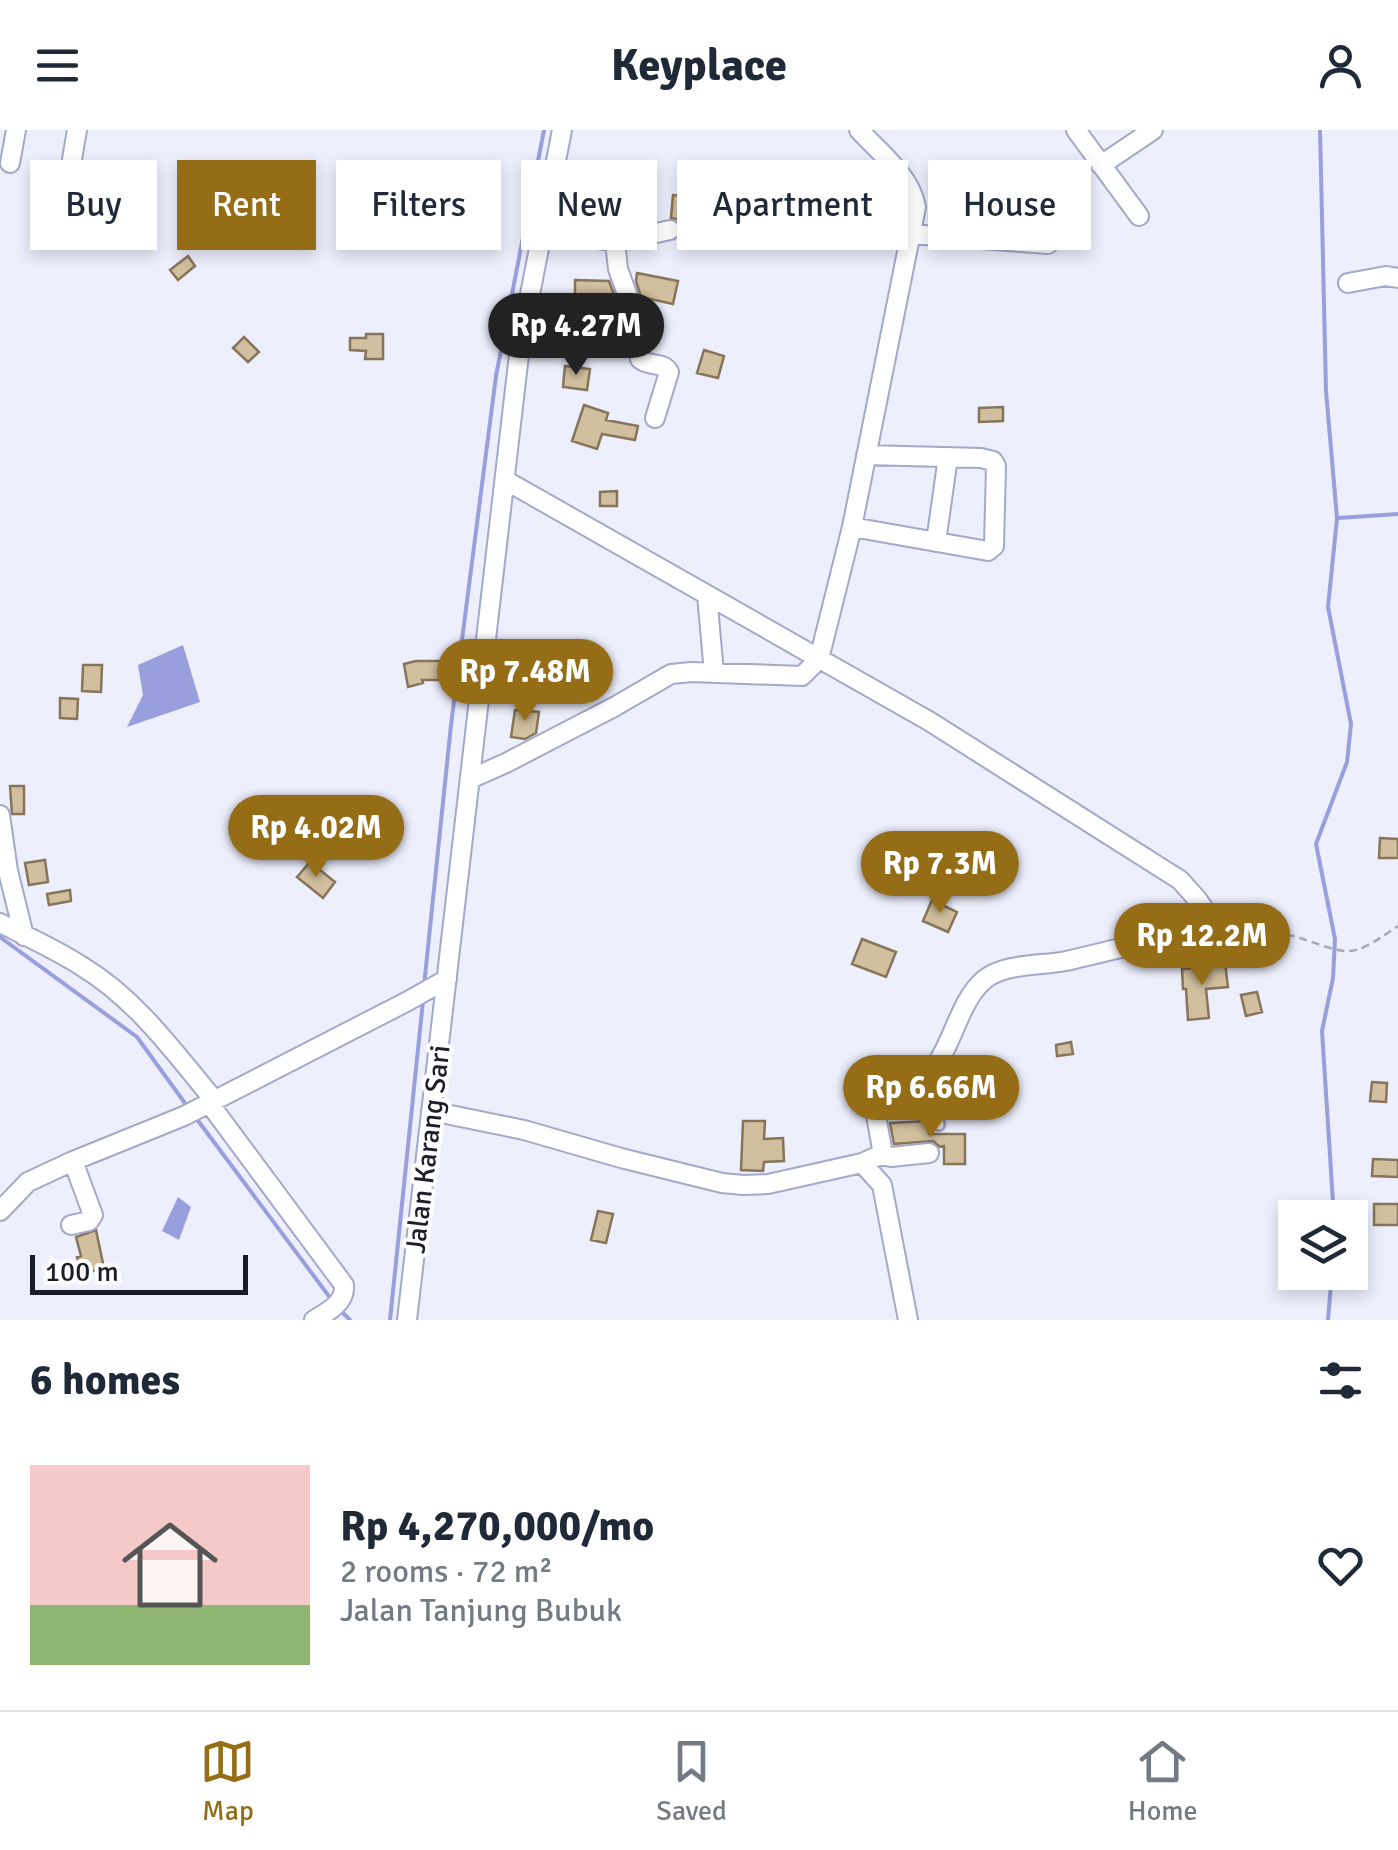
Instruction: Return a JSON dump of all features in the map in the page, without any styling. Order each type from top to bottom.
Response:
[{"type":"street","points":[[10,163],[16,130]]},
{"type":"street","points":[[72,160],[77,130]]},
{"type":"street","name":"Jalan Karang Sari","points":[[556,160],[562,130]]},
{"type":"street","points":[[470,778],[506,764],[671,674],[802,676],[820,659],[852,527],[916,207],[907,182],[859,130]]},
{"type":"street","points":[[1076,130],[1139,216]]},
{"type":"street","points":[[1102,165],[1153,130]]},
{"type":"street","points":[[657,233],[670,230]]},
{"type":"street","points":[[910,234],[928,235]]},
{"type":"street","name":"Jalan Karang Sari","points":[[408,1320],[441,982],[470,778],[520,346],[539,250]]},
{"type":"street","points":[[617,250],[618,269],[634,314],[640,359],[668,372],[654,418]]},
{"type":"street","points":[[1348,283],[1386,276],[1398,278]]},
{"type":"street","points":[[852,527],[988,551],[994,546],[996,466],[990,459],[866,455]]},
{"type":"street","points":[[936,542],[948,457]]},
{"type":"street","points":[[505,480],[929,721],[1180,880],[1226,929]]},
{"type":"street","points":[[707,594],[714,672]]},
{"type":"street","points":[[0,816],[24,936]]},
{"type":"street","points":[[0,924],[84,967],[150,1022],[344,1285],[342,1300],[316,1319]]},
{"type":"street","points":[[880,1154],[875,1082],[931,1070],[938,1064],[983,981],[999,972],[1226,929]]},
{"type":"street","points":[[0,1212],[28,1182],[184,1116],[441,982]]},
{"type":"street","points":[[430,1111],[524,1130],[722,1183],[744,1185],[768,1184],[862,1163],[880,1154],[891,1157],[928,1153]]},
{"type":"street","points":[[71,1225],[89,1221],[93,1215],[72,1161]]},
{"type":"street","points":[[862,1163],[882,1185],[908,1320]]},
{"type":"lane","points":[[931,1070],[939,1125]]},
{"type":"path","points":[[1226,929],[1296,936],[1324,948],[1348,952],[1366,948],[1398,926]]},
{"type":"water","points":[[183,645],[200,702],[127,727],[143,695],[138,665]]},
{"type":"water","points":[[178,1197],[191,1207],[179,1240],[162,1231]]},
{"type":"building","points":[[673,195],[677,195],[677,219],[671,218]]},
{"type":"building","points":[[188,256],[195,266],[178,280],[170,270]]},
{"type":"building","points":[[637,273],[678,281],[673,304],[641,297]]},
{"type":"building","points":[[575,280],[609,281],[616,300],[575,300]]},
{"type":"building","points":[[366,334],[383,334],[383,359],[365,359],[366,351],[350,350],[350,338],[366,338]]},
{"type":"building","points":[[244,337],[259,352],[248,362],[233,348]]},
{"type":"building","points":[[704,350],[724,356],[718,378],[697,373]]},
{"type":"building","points":[[565,366],[590,369],[587,390],[563,387]]},
{"type":"building","points":[[584,405],[608,413],[606,420],[638,426],[635,440],[602,434],[597,449],[572,441]]},
{"type":"building","points":[[1003,407],[1003,421],[979,422],[979,408]]},
{"type":"building","points":[[617,491],[617,506],[600,506],[600,492]]},
{"type":"building","points":[[445,661],[445,680],[422,680],[423,683],[408,687],[404,664]]},
{"type":"building","points":[[83,665],[102,665],[101,692],[82,691]]},
{"type":"building","points":[[60,698],[78,699],[77,719],[60,718]]},
{"type":"building","points":[[515,710],[539,712],[536,733],[525,739],[511,737]]},
{"type":"building","points":[[10,786],[24,786],[24,814],[12,814]]},
{"type":"building","points":[[1380,838],[1398,839],[1398,858],[1379,858]]},
{"type":"building","points":[[45,860],[48,882],[29,885],[25,863]]},
{"type":"building","points":[[310,862],[335,882],[323,898],[297,877]]},
{"type":"building","points":[[70,890],[71,901],[49,905],[47,894]]},
{"type":"building","points":[[932,900],[957,912],[948,932],[923,921]]},
{"type":"building","points":[[862,939],[896,952],[886,977],[852,964]]},
{"type":"building","points":[[1225,962],[1228,987],[1206,989],[1209,1018],[1188,1020],[1182,969]]},
{"type":"building","points":[[1257,992],[1262,1012],[1246,1016],[1241,995]]},
{"type":"building","points":[[1071,1042],[1073,1054],[1057,1056],[1056,1045]]},
{"type":"building","points":[[1372,1082],[1387,1083],[1386,1102],[1370,1101]]},
{"type":"building","points":[[743,1121],[765,1121],[764,1139],[783,1138],[784,1161],[764,1162],[763,1171],[741,1170]]},
{"type":"building","points":[[928,1121],[929,1134],[965,1134],[965,1164],[944,1164],[944,1146],[933,1141],[894,1144],[890,1123]]},
{"type":"building","points":[[1373,1159],[1398,1160],[1398,1177],[1372,1176]]},
{"type":"building","points":[[1374,1204],[1398,1204],[1398,1225],[1374,1225]]},
{"type":"building","points":[[598,1211],[613,1214],[606,1243],[591,1240]]},
{"type":"building","points":[[96,1230],[104,1268],[82,1274],[76,1237]]},
{"type":"waterway","points":[[424,986],[451,725],[496,376],[544,130]]},
{"type":"waterway","points":[[1320,130],[1326,391],[1337,518],[1328,607],[1351,724],[1347,762],[1316,844],[1335,939],[1333,978],[1322,1031],[1333,1200]]},
{"type":"waterway","points":[[1338,518],[1398,514]]},
{"type":"waterway","points":[[0,937],[137,1037],[187,1106]]},
{"type":"waterway","points":[[390,1320],[423,1001]]},
{"type":"waterway","points":[[196,1118],[331,1299]]},
{"type":"waterway","points":[[1328,1320],[1330,1290]]},
{"type":"waterway","points":[[340,1310],[350,1320]]}]
